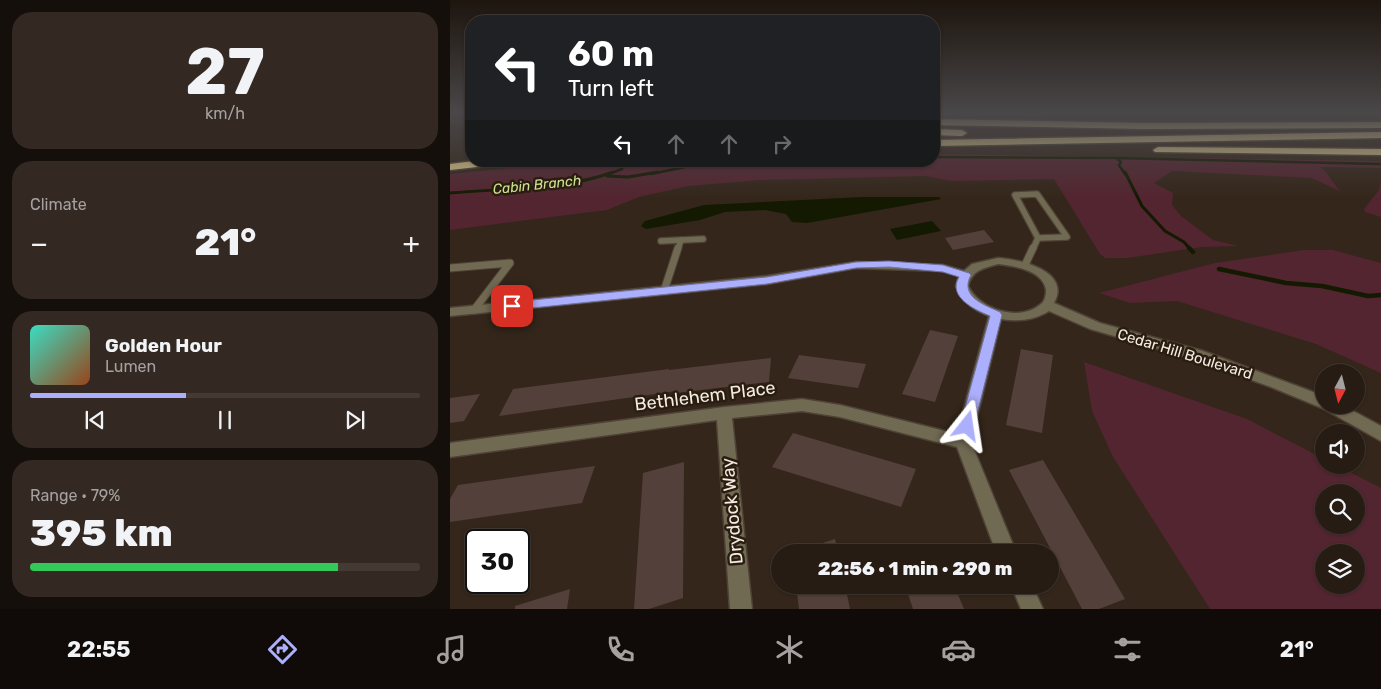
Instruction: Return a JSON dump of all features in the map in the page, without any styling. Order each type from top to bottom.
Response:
[{"type":"highway","points":[[940,143],[1022,141]]},
{"type":"highway","points":[[940,148],[1381,152]]},
{"type":"highway","points":[[450,166],[465,165]]},
{"type":"street","points":[[998,261],[1025,265],[1046,277],[1051,285],[1053,294],[1047,305],[1031,314],[1017,317],[996,315],[975,306],[966,298],[962,289],[962,281],[975,267],[998,261]]},
{"type":"street","points":[[450,312],[767,280],[856,265],[943,268],[966,275]]},
{"type":"street","name":"Cedar Hill Boulevard","points":[[1047,305],[1095,326],[1198,355],[1315,399]]},
{"type":"street","points":[[996,315],[963,442],[1003,544]]},
{"type":"street","name":"Bethlehem Place","points":[[450,450],[724,413],[802,406],[840,411],[963,442]]},
{"type":"street","name":"Drydock Way","points":[[724,413],[741,609]]},
{"type":"street","points":[[1344,414],[1381,434]]},
{"type":"street","points":[[1025,594],[1032,609]]},
{"type":"lane","points":[[1037,194],[1067,237],[1038,238],[1024,213],[1015,196],[1037,194]]},
{"type":"lane","points":[[661,241],[703,238]]},
{"type":"lane","points":[[1025,265],[1038,238]]},
{"type":"lane","points":[[664,291],[681,240]]},
{"type":"lane","points":[[450,268],[510,264],[474,310]]},
{"type":"shaded area","points":[[940,154],[1381,161],[1381,168],[1320,167],[1341,192],[1312,178],[1172,171],[1154,183],[1173,193],[1172,205],[1181,216],[1213,240],[1239,246],[1202,247],[1127,258],[1105,258],[1100,254],[1054,179],[952,181],[925,176],[760,180],[688,186],[639,197],[607,210],[450,230],[450,174],[521,167],[940,167]]},
{"type":"shaded area","points":[[1381,180],[1381,217],[1365,212],[1364,209],[1379,190]]},
{"type":"shaded area","points":[[863,197],[939,197],[941,199],[807,223],[792,222],[786,214],[765,210],[725,212],[700,220],[646,229],[641,226],[645,221],[704,205]]},
{"type":"shaded area","points":[[932,221],[941,231],[897,240],[890,229]]},
{"type":"shaded area","points":[[1304,250],[1333,250],[1381,263],[1381,373],[1365,366],[1365,364],[1361,364],[1316,344],[1177,301],[1130,303],[1099,293],[1215,263]]},
{"type":"shaded area","points":[[1084,362],[1247,419],[1315,454],[1315,474],[1354,474],[1381,488],[1381,609],[1210,609],[1113,457],[1092,411]]},
{"type":"building","points":[[984,230],[994,242],[953,250],[945,238]]},
{"type":"building","points":[[930,330],[958,336],[935,402],[902,394]]},
{"type":"building","points":[[1021,349],[1053,355],[1042,433],[1006,425]]},
{"type":"building","points":[[799,355],[866,364],[858,388],[788,378]]},
{"type":"building","points":[[771,358],[769,382],[676,393],[676,391],[499,416],[513,389]]},
{"type":"building","points":[[480,394],[464,421],[450,423],[450,398]]},
{"type":"building","points":[[793,433],[916,469],[901,507],[772,467]]},
{"type":"building","points":[[1043,460],[1125,599],[1099,609],[1082,609],[1059,565],[1059,544],[1048,544],[1009,470]]},
{"type":"building","points":[[684,462],[683,598],[649,609],[634,609],[643,473]]},
{"type":"building","points":[[595,466],[582,503],[450,522],[450,499],[458,485]]},
{"type":"building","points":[[835,539],[836,544],[820,544]]},
{"type":"building","points":[[570,589],[567,609],[515,609],[515,606]]},
{"type":"building","points":[[797,594],[847,594],[850,609],[799,609]]},
{"type":"building","points":[[908,594],[958,594],[964,609],[913,609]]},
{"type":"waterway","points":[[940,157],[1116,158]]},
{"type":"waterway","points":[[1116,158],[1381,164]]},
{"type":"waterway","points":[[1116,158],[1121,162],[1119,165],[1125,174]]},
{"type":"waterway","points":[[651,174],[685,167]]},
{"type":"waterway","name":"Cabin Branch","points":[[609,174],[622,169]]},
{"type":"waterway","name":"Cabin Branch","points":[[450,193],[553,186],[573,183],[613,172]]},
{"type":"waterway","points":[[607,176],[628,177],[658,172]]},
{"type":"waterway","points":[[1125,172],[1142,206],[1165,231],[1184,242],[1190,249]]},
{"type":"waterway","points":[[1190,249],[1193,252]]},
{"type":"waterway","points":[[1219,269],[1286,283],[1322,286],[1368,296],[1381,295]]},
{"type":"route","points":[[512,306],[767,280],[856,265],[889,264],[943,268],[966,275],[962,281],[962,289],[966,298],[975,306],[996,315],[967,426]]}]
